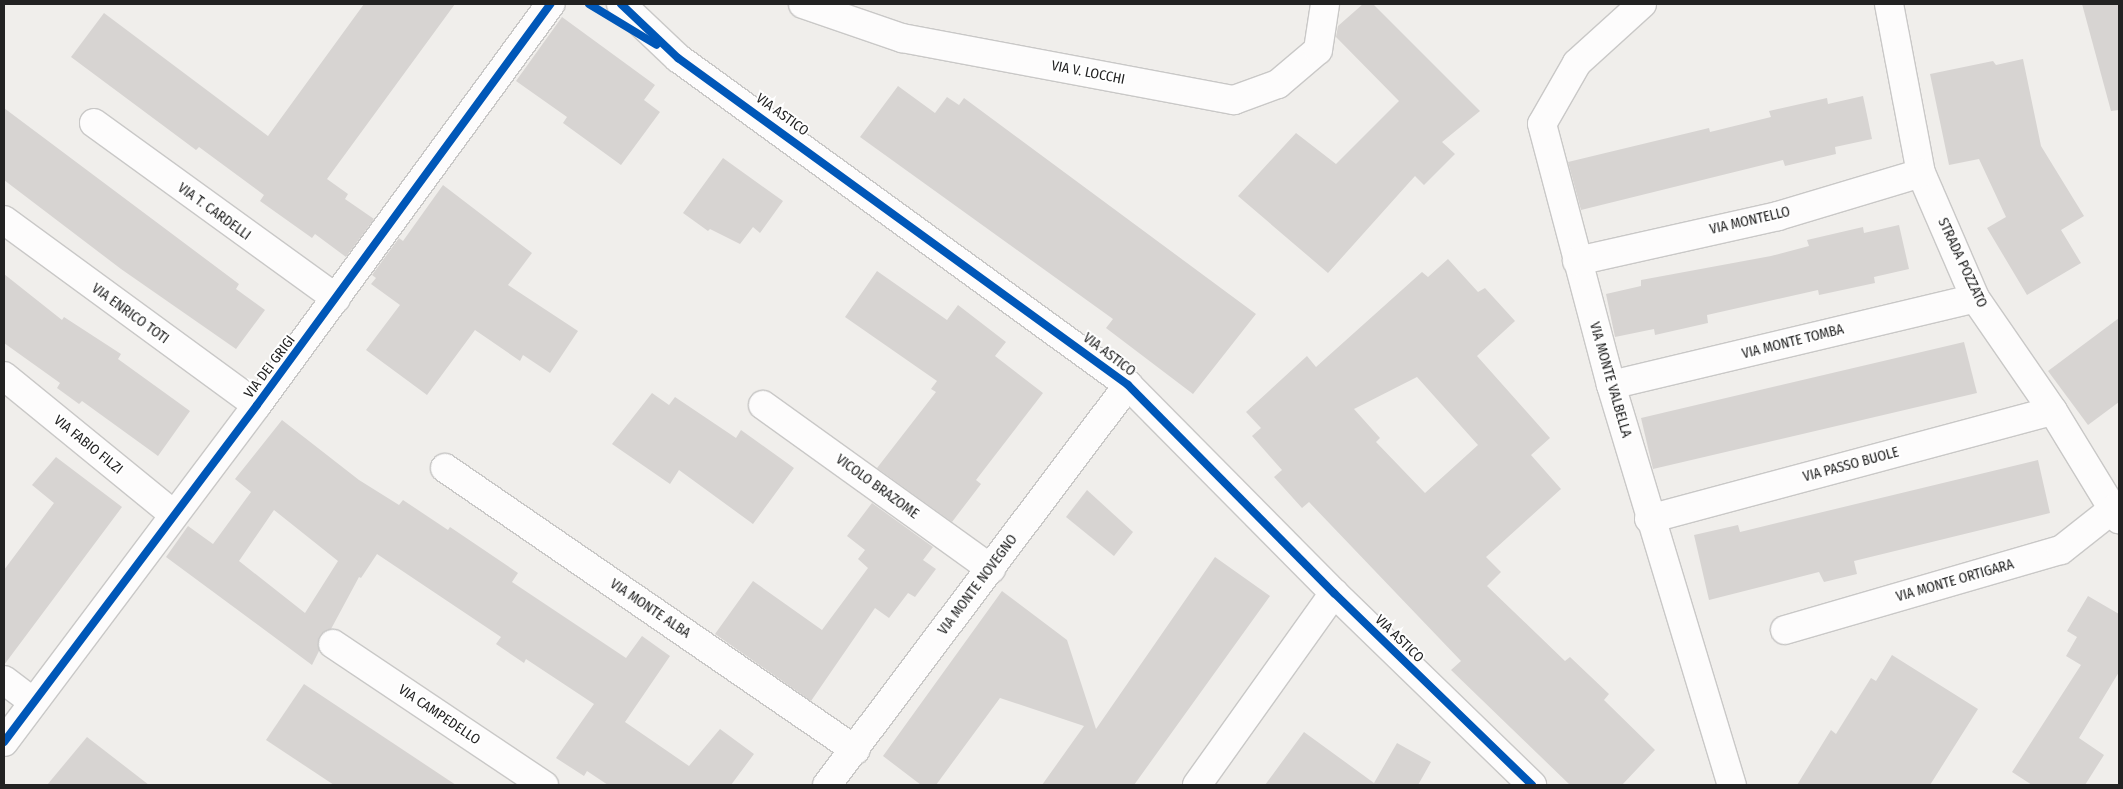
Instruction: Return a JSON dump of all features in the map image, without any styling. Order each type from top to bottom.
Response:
[{"type":"street","name":"VIA DEI GRIGI","points":[[4,742],[173,514],[257,406],[551,4]]},
{"type":"street","name":"VIA ASTICO","points":[[621,4],[678,58],[1128,385],[1334,593],[1532,785]]},
{"type":"street","name":"VIA V. LOCCHI","points":[[803,4],[902,38],[1234,100],[1278,84],[1318,50],[1325,4]]},
{"type":"street","name":"VIA MONTE VALBELLA","points":[[1642,4],[1576,63],[1542,124],[1577,260],[1649,519],[1732,785]]},
{"type":"street","name":"STRADA POZZATO","points":[[1889,4],[1921,174],[1975,298],[2053,411],[2116,514]]},
{"type":"street","name":"VIA T. CARDELLI","points":[[94,123],[336,298]]},
{"type":"street","name":"VIA MONTELLO","points":[[1577,260],[1778,216],[1921,174]]},
{"type":"street","name":"VIA ENRICO TOTI","points":[[4,220],[257,406]]},
{"type":"street","name":"VIA MONTE TOMBA","points":[[1611,385],[1975,298]]},
{"type":"street","name":"VIA FABIO FILZI","points":[[4,376],[173,514]]},
{"type":"street","name":"VIA MONTE NOVEGNO","points":[[827,785],[1128,385]]},
{"type":"street","name":"VICOLO BRAZOME","points":[[763,405],[991,569]]},
{"type":"street","name":"VIA PASSO BUOLE","points":[[1649,519],[2053,411]]},
{"type":"street","name":"VIA MONTE ALBA","points":[[445,468],[855,750]]},
{"type":"street","name":"VIA MONTE ORTIGARA","points":[[1785,630],[2061,550],[2116,514]]},
{"type":"street","points":[[1196,785],[1334,593]]},
{"type":"street","name":"VIA CAMPEDELLO","points":[[333,644],[544,785]]},
{"type":"street","points":[[4,680],[33,702]]},
{"type":"building","points":[[364,4],[455,4],[327,179],[348,194],[345,199],[374,219],[346,257],[315,234],[312,238],[260,201],[264,195],[199,147],[196,150],[71,57],[104,13],[268,136]]},
{"type":"building","points":[[1363,4],[1373,4],[1480,111],[1442,142],[1455,154],[1424,185],[1415,176],[1328,273],[1238,196],[1296,133],[1336,164],[1399,101],[1336,37],[1338,26]]},
{"type":"building","points":[[2082,4],[2119,4],[2119,110],[2111,111]]},
{"type":"building","points":[[562,17],[655,85],[644,100],[660,112],[621,165],[563,123],[567,117],[516,81]]},
{"type":"building","points":[[2023,59],[2041,146],[2084,216],[2061,230],[2081,263],[2027,295],[1987,228],[2006,217],[1979,159],[1949,165],[1930,74],[1993,61],[1996,65]]},
{"type":"building","points":[[898,86],[935,113],[947,97],[959,105],[964,98],[1256,314],[1193,394],[1106,328],[1113,319],[860,137]]},
{"type":"building","points":[[1863,96],[1872,139],[1835,147],[1836,154],[1785,166],[1783,160],[1581,210],[1568,162],[1709,128],[1710,132],[1771,117],[1769,111],[1827,98],[1828,104]]},
{"type":"building","points":[[4,108],[239,284],[236,289],[265,310],[236,349],[121,269],[4,180]]},
{"type":"building","points":[[723,158],[783,201],[760,233],[753,227],[740,244],[710,229],[708,231],[683,213]]},
{"type":"building","points":[[443,185],[532,253],[508,285],[578,331],[550,373],[523,355],[520,361],[475,330],[427,395],[366,350],[400,305],[371,284],[376,278],[372,275],[399,238],[403,241]]},
{"type":"building","points":[[1899,225],[1909,269],[1874,277],[1875,283],[1819,295],[1818,290],[1707,315],[1708,323],[1655,335],[1654,329],[1615,337],[1606,294],[1641,286],[1641,280],[1771,256],[1809,246],[1807,240],[1863,227],[1864,233]]},
{"type":"building","points":[[1448,259],[1478,292],[1485,288],[1515,321],[1477,356],[1550,438],[1531,455],[1561,489],[1486,557],[1501,572],[1487,586],[1565,661],[1570,657],[1609,694],[1604,700],[1655,750],[1622,785],[1570,785],[1451,670],[1461,661],[1309,502],[1302,508],[1274,477],[1282,470],[1252,436],[1261,428],[1246,412],[1307,356],[1316,367],[1422,272],[1428,277]],"holes":[[[1417,377],[1478,445],[1425,493],[1376,442],[1380,438],[1354,409]]]},
{"type":"building","points":[[877,271],[947,320],[958,305],[1006,342],[995,356],[1043,393],[976,480],[981,484],[952,522],[877,468],[936,392],[931,389],[937,381],[845,317]]},
{"type":"building","points":[[4,274],[62,320],[64,317],[121,354],[118,359],[190,411],[158,456],[82,401],[79,404],[57,388],[60,383],[4,343]]},
{"type":"building","points":[[2119,318],[2119,402],[2088,425],[2048,371]]},
{"type":"building","points":[[1964,342],[1977,393],[1653,469],[1641,418]]},
{"type":"building","points":[[652,393],[669,405],[675,397],[736,438],[741,430],[794,468],[753,524],[679,470],[670,484],[612,444]]},
{"type":"building","points":[[282,420],[359,480],[399,505],[403,500],[448,530],[450,527],[518,573],[512,582],[626,658],[642,636],[670,656],[625,722],[689,766],[720,729],[754,754],[731,785],[608,785],[587,771],[584,776],[556,758],[594,704],[526,659],[524,663],[496,644],[501,637],[377,554],[361,578],[359,577],[331,629],[320,636],[319,651],[312,665],[166,557],[188,526],[213,544],[251,492],[235,479]],"holes":[[[274,510],[338,561],[305,613],[239,561]]]},
{"type":"building","points":[[56,457],[122,507],[4,665],[4,570],[54,503],[32,485]]},
{"type":"building","points":[[2038,460],[2050,513],[1854,561],[1857,574],[1824,582],[1819,572],[1709,600],[1694,535],[1738,525],[1740,532]]},
{"type":"building","points":[[1087,490],[1133,532],[1114,556],[1066,517]]},
{"type":"building","points":[[872,503],[933,547],[923,560],[936,569],[915,597],[908,593],[889,618],[875,608],[811,701],[715,634],[753,581],[822,630],[868,568],[858,559],[865,550],[847,536]]},
{"type":"building","points":[[1215,557],[1270,596],[1134,785],[1042,785],[1084,726],[1000,698],[936,785],[921,785],[883,756],[1002,591],[1067,640],[1096,729]]},
{"type":"building","points":[[2088,596],[2119,614],[2119,672],[2079,738],[2104,755],[2085,785],[2032,785],[2012,772],[2081,665],[2066,656],[2077,637],[2067,631]]},
{"type":"building","points":[[1892,655],[1978,709],[1930,785],[1797,785],[1831,730],[1836,734],[1871,678],[1876,681]]},
{"type":"building","points":[[304,684],[456,785],[334,785],[266,740]]},
{"type":"building","points":[[1304,732],[1374,783],[1397,743],[1431,762],[1418,785],[1265,785]]},
{"type":"building","points":[[87,737],[149,785],[47,785]]},
{"type":"cycle path","points":[[4,742],[257,405],[551,4]]},
{"type":"cycle path","points":[[589,4],[657,45]]},
{"type":"cycle path","points":[[621,4],[678,58],[1128,385],[1334,593],[1532,785]]}]
